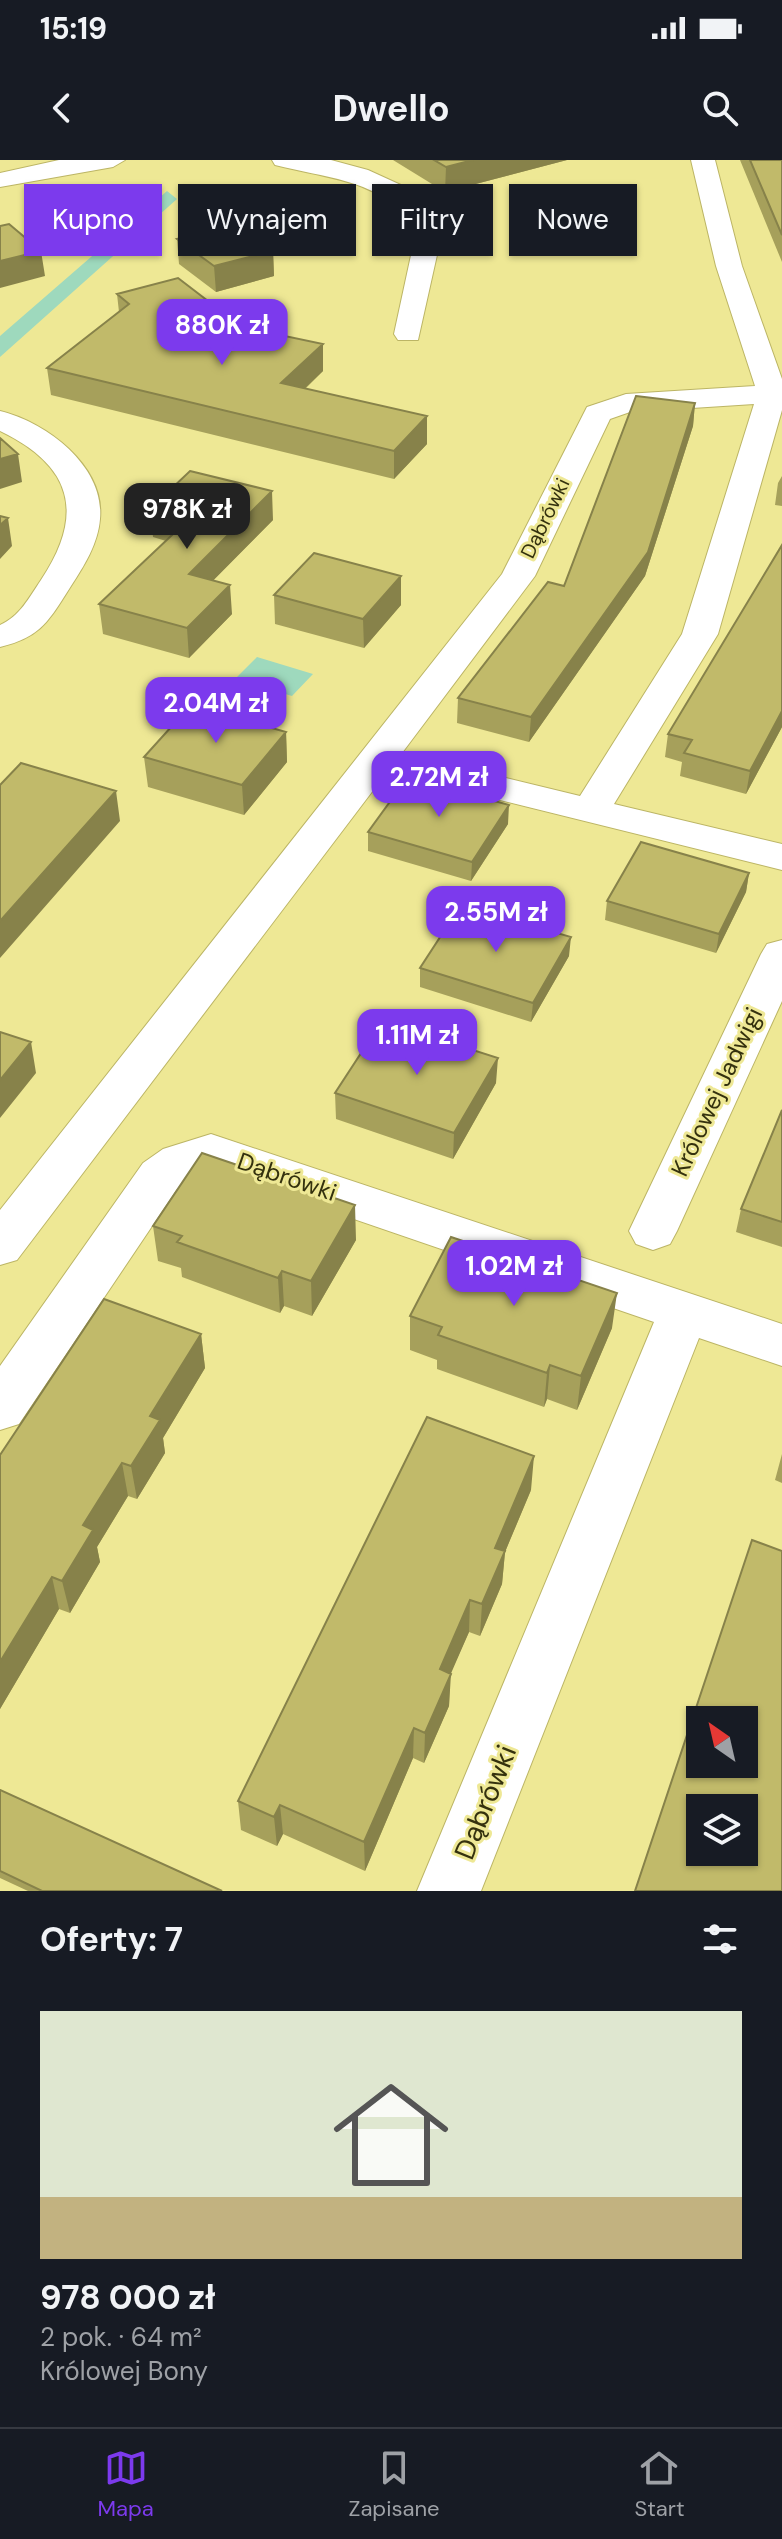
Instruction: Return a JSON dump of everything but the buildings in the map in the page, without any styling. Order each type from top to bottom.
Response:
[{"type":"street","points":[[0,180],[113,160]]},
{"type":"street","points":[[284,160],[355,174],[401,197],[422,216],[426,246],[408,334]]},
{"type":"street","points":[[590,811],[700,634],[777,393],[729,266],[703,160]]},
{"type":"street","name":"Dąbrówki","points":[[0,1246],[518,576],[598,413],[626,403],[777,393]]},
{"type":"street","points":[[0,420],[31,436],[64,464],[83,496],[85,519],[74,554],[42,606],[26,627],[0,636]]},
{"type":"street","points":[[376,758],[782,857]]},
{"type":"street","name":"Królowej Jadwigi","points":[[653,1231],[782,954]]},
{"type":"street","name":"Dąbrówki","points":[[0,1408],[160,1176],[180,1162],[211,1152],[782,1345]]},
{"type":"street","name":"Dąbrówki","points":[[449,1891],[684,1312]]},
{"type":"green space","points":[[167,191],[177,199],[162,212],[162,195]]},
{"type":"green space","points":[[92,256],[113,256],[0,357],[0,336]]},
{"type":"green space","points":[[257,657],[313,674],[292,696],[235,679]]}]
